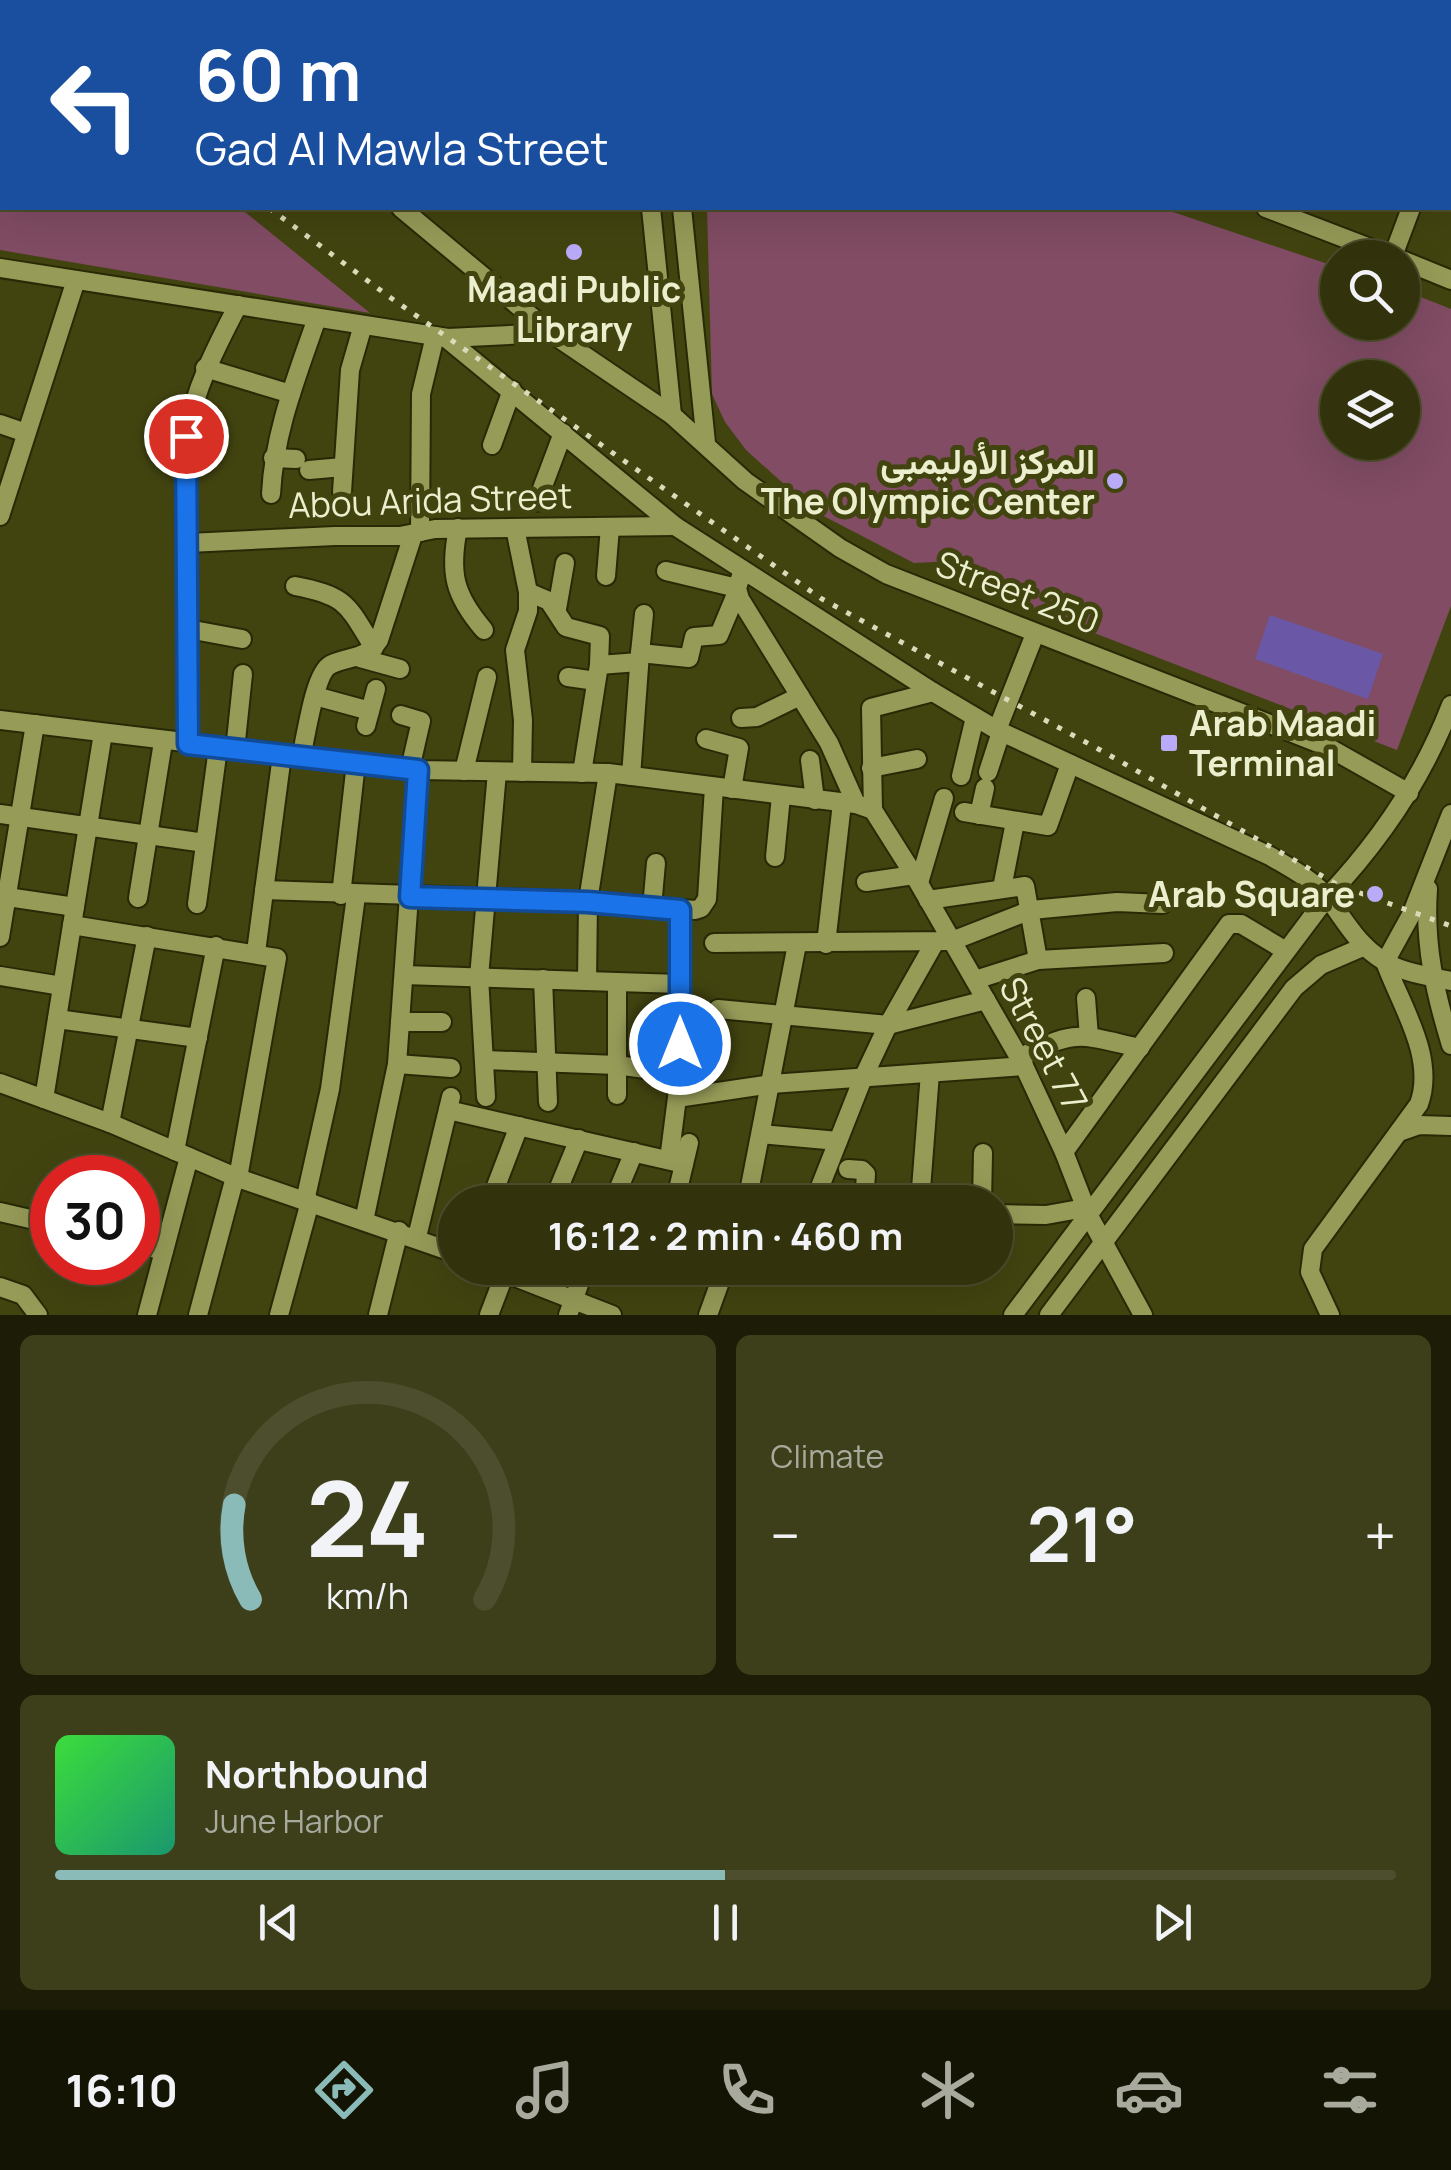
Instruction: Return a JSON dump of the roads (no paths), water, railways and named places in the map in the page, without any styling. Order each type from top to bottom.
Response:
[{"type":"street","name":"Street 250","points":[[403,210],[551,333],[672,415],[760,492],[840,548],[886,574],[1326,746],[1409,793]]},
{"type":"street","points":[[652,210],[672,415]]},
{"type":"street","points":[[682,210],[706,443]]},
{"type":"street","points":[[1271,210],[1350,240]]},
{"type":"street","points":[[1400,240],[1410,210]]},
{"type":"street","points":[[1420,267],[1451,280]]},
{"type":"street","points":[[0,268],[440,337],[551,333]]},
{"type":"street","points":[[0,516],[76,280]]},
{"type":"street","points":[[188,744],[186,436],[192,401],[205,368],[238,305]]},
{"type":"street","points":[[271,494],[273,458],[299,390],[318,318]]},
{"type":"street","points":[[342,492],[350,370],[363,325]]},
{"type":"street","points":[[440,337],[512,390],[739,583],[999,731],[1270,856],[1303,876],[1327,897],[1350,932],[1385,962],[1451,981]]},
{"type":"street","points":[[256,952],[264,890],[292,756],[323,672],[332,664],[367,653],[382,632],[417,533],[421,394],[440,337]]},
{"type":"street","points":[[205,368],[299,390]]},
{"type":"street","points":[[492,445],[512,390]]},
{"type":"street","points":[[0,424],[26,433]]},
{"type":"street","points":[[536,502],[563,433]]},
{"type":"street","points":[[273,458],[343,467]]},
{"type":"street","points":[[606,576],[610,526]]},
{"type":"street","name":"Abou Arida Street","points":[[188,543],[458,528],[675,526]]},
{"type":"street","points":[[458,528],[452,556],[455,583],[466,609],[484,630]]},
{"type":"street","points":[[514,528],[528,592],[528,611],[514,650],[523,720],[522,772]]},
{"type":"street","points":[[557,609],[565,563]]},
{"type":"street","points":[[666,571],[739,583]]},
{"type":"street","points":[[568,677],[598,673],[640,657],[689,658],[694,637],[718,634],[739,583]]},
{"type":"street","name":"Street 77","points":[[739,583],[829,743],[857,806],[920,886],[943,941],[974,980],[1021,1062],[1064,1152],[1086,1211],[1143,1315]]},
{"type":"street","points":[[295,586],[326,592],[345,603],[367,653],[400,669]]},
{"type":"street","points":[[528,592],[540,594],[557,609],[566,627],[600,636],[582,773]]},
{"type":"street","points":[[631,776],[644,614]]},
{"type":"street","points":[[188,629],[242,639]]},
{"type":"street","points":[[1034,634],[972,813],[1048,826],[1070,764]]},
{"type":"street","points":[[197,904],[205,843],[243,674]]},
{"type":"street","points":[[464,771],[488,677]]},
{"type":"street","points":[[315,696],[368,718],[376,689]]},
{"type":"street","points":[[826,944],[857,806],[872,768],[870,712],[873,706],[933,692]]},
{"type":"street","points":[[741,718],[757,717],[800,696]]},
{"type":"street","points":[[1013,1315],[1086,1211],[1327,897],[1383,832],[1433,752],[1451,705]]},
{"type":"street","points":[[364,1221],[398,1064],[414,770],[421,721],[402,715]]},
{"type":"street","points":[[961,776],[975,717]]},
{"type":"street","points":[[0,720],[414,770],[608,773],[857,806]]},
{"type":"street","points":[[0,937],[35,724]]},
{"type":"street","points":[[44,1100],[103,732]]},
{"type":"street","points":[[264,890],[701,908],[706,899],[723,788],[739,748],[706,739]]},
{"type":"street","points":[[138,898],[163,742]]},
{"type":"street","points":[[872,768],[917,759]]},
{"type":"street","points":[[810,760],[815,800]]},
{"type":"street","points":[[278,1315],[308,1202],[330,1089],[349,896],[356,764]]},
{"type":"street","points":[[486,1097],[478,977],[497,772]]},
{"type":"street","points":[[586,981],[588,902],[608,773]]},
{"type":"street","points":[[775,856],[781,796]]},
{"type":"street","points":[[920,886],[944,798]]},
{"type":"street","points":[[0,814],[205,843]]},
{"type":"street","points":[[1330,1315],[1310,1272],[1312,1250],[1418,1104],[1424,1061],[1385,962],[1428,874],[1451,814]]},
{"type":"street","points":[[1002,888],[1015,822]]},
{"type":"street","points":[[652,907],[656,863]]},
{"type":"street","points":[[1428,874],[1426,918],[1431,976],[1447,1017],[1451,1045]]},
{"type":"street","points":[[866,882],[1025,886],[1038,960]]},
{"type":"street","points":[[4,896],[147,936],[272,954],[277,958],[237,1178],[198,1315]]},
{"type":"street","points":[[714,943],[943,941],[1031,910],[1117,902],[1163,904]]},
{"type":"street","points":[[676,1185],[680,910]]},
{"type":"street","points":[[1064,1152],[1229,924],[1241,924],[1286,951]]},
{"type":"street","points":[[110,1123],[147,936]]},
{"type":"street","points":[[821,1185],[888,1025],[943,941]]},
{"type":"street","points":[[751,1185],[798,944]]},
{"type":"street","points":[[147,1315],[164,1251],[216,946]]},
{"type":"street","points":[[1049,1315],[1294,988],[1322,966],[1365,946]]},
{"type":"street","points":[[974,980],[1038,960],[1164,953]]},
{"type":"street","points":[[404,974],[680,984]]},
{"type":"street","points":[[0,976],[62,986]]},
{"type":"street","points":[[543,980],[548,1102]]},
{"type":"street","points":[[616,1095],[617,982]]},
{"type":"street","points":[[1086,998],[1089,1036]]},
{"type":"street","points":[[718,1008],[888,1025],[986,1000]]},
{"type":"street","points":[[57,1019],[198,1038]]},
{"type":"street","points":[[400,1022],[442,1022]]},
{"type":"street","points":[[677,1098],[771,1084],[1021,1062],[1061,1037],[1089,1036],[1140,1048]]},
{"type":"street","points":[[484,1060],[617,1065],[680,1074]]},
{"type":"street","points":[[398,1064],[451,1068]]},
{"type":"street","points":[[921,1185],[930,1073]]},
{"type":"street","points":[[0,1083],[110,1123],[237,1178],[438,1245]]},
{"type":"street","points":[[418,1237],[450,1103],[519,1126],[677,1162]]},
{"type":"street","points":[[1398,1132],[1418,1125],[1451,1126]]},
{"type":"street","points":[[496,1185],[519,1126]]},
{"type":"street","points":[[761,1134],[838,1141]]},
{"type":"street","points":[[559,1185],[578,1140]]},
{"type":"street","points":[[677,1162],[689,1143]]},
{"type":"street","points":[[620,1185],[634,1152]]},
{"type":"street","points":[[982,1185],[983,1154]]},
{"type":"street","points":[[848,1169],[862,1170],[866,1174],[865,1185]]},
{"type":"street","points":[[1013,1214],[1086,1211]]},
{"type":"street","points":[[0,1212],[30,1219]]},
{"type":"street","points":[[378,1315],[398,1232]]},
{"type":"street","points":[[160,1250],[164,1251]]},
{"type":"street","points":[[489,1315],[504,1285]]},
{"type":"street","points":[[533,1285],[570,1307],[612,1315]]},
{"type":"street","points":[[708,1315],[719,1285]]},
{"type":"street","points":[[0,1287],[23,1295],[38,1315]]},
{"type":"railway","points":[[272,210],[391,298],[822,599],[1338,885],[1451,926]]},
{"type":"place","name":"Maadi Public Library","points":[[574,252]]},
{"type":"place","name":"المركز الأوليمبى The Olympic Center","points":[[1115,481]]},
{"type":"place","name":"Arab Maadi Terminal","points":[[1169,743]]},
{"type":"place","name":"Arab Square","points":[[1375,894]]}]
